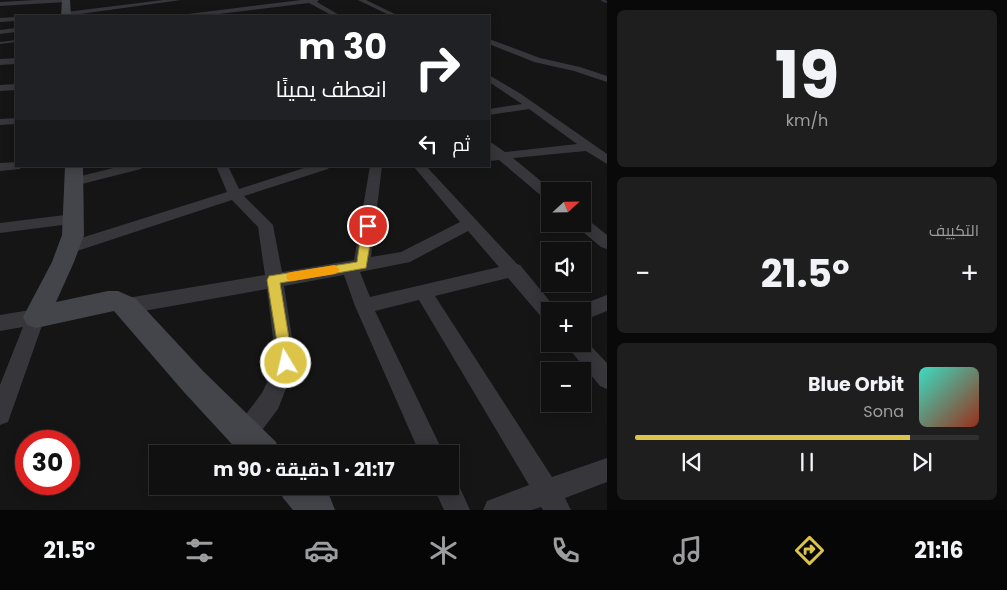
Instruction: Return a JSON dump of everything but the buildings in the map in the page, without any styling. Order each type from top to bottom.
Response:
[{"type":"street","points":[[0,4],[66,0],[65,15]]},
{"type":"street","points":[[72,15],[178,0]]},
{"type":"street","points":[[258,0],[274,11]]},
{"type":"street","points":[[203,15],[316,0]]},
{"type":"street","points":[[361,0],[394,15]]},
{"type":"street","points":[[311,1],[336,15]]},
{"type":"street","points":[[210,6],[218,14]]},
{"type":"street","points":[[0,20],[15,19]]},
{"type":"street","points":[[0,32],[15,30]]},
{"type":"street","points":[[490,42],[537,60],[577,69],[607,79]]},
{"type":"street","points":[[0,62],[15,61]]},
{"type":"street","points":[[490,79],[607,160]]},
{"type":"street","points":[[0,88],[15,87]]},
{"type":"street","points":[[490,112],[531,106]]},
{"type":"street","points":[[0,122],[15,120]]},
{"type":"street","points":[[494,156],[588,147]]},
{"type":"street","points":[[494,156],[541,190]]},
{"type":"street","points":[[0,167],[15,166]]},
{"type":"street","points":[[0,414],[36,318],[73,235],[74,174],[129,167]]},
{"type":"street","points":[[0,323],[36,318],[108,301],[118,301],[127,306],[193,381],[254,444],[286,363],[273,280],[270,246],[265,225],[235,194],[222,167]]},
{"type":"street","points":[[68,248],[321,167]]},
{"type":"street","points":[[376,167],[356,266],[364,306],[428,445]]},
{"type":"street","points":[[420,167],[541,302]]},
{"type":"street","points":[[0,228],[73,219]]},
{"type":"street","points":[[127,306],[404,258],[471,223]]},
{"type":"street","points":[[591,230],[607,243]]},
{"type":"street","points":[[364,306],[514,270]]},
{"type":"street","points":[[422,292],[552,501]]},
{"type":"street","points":[[591,310],[607,303]]},
{"type":"street","points":[[583,352],[607,379]]},
{"type":"street","points":[[496,510],[552,501],[607,470]]},
{"type":"street","points":[[303,495],[317,510]]},
{"type":"street","points":[[450,495],[457,510]]},
{"type":"lane","points":[[0,43],[15,41]]},
{"type":"waterway","points":[[602,0],[607,2]]},
{"type":"slow traffic","points":[[292,277],[335,270]]},
{"type":"route","points":[[286,363],[273,280],[362,265],[368,226]]}]
